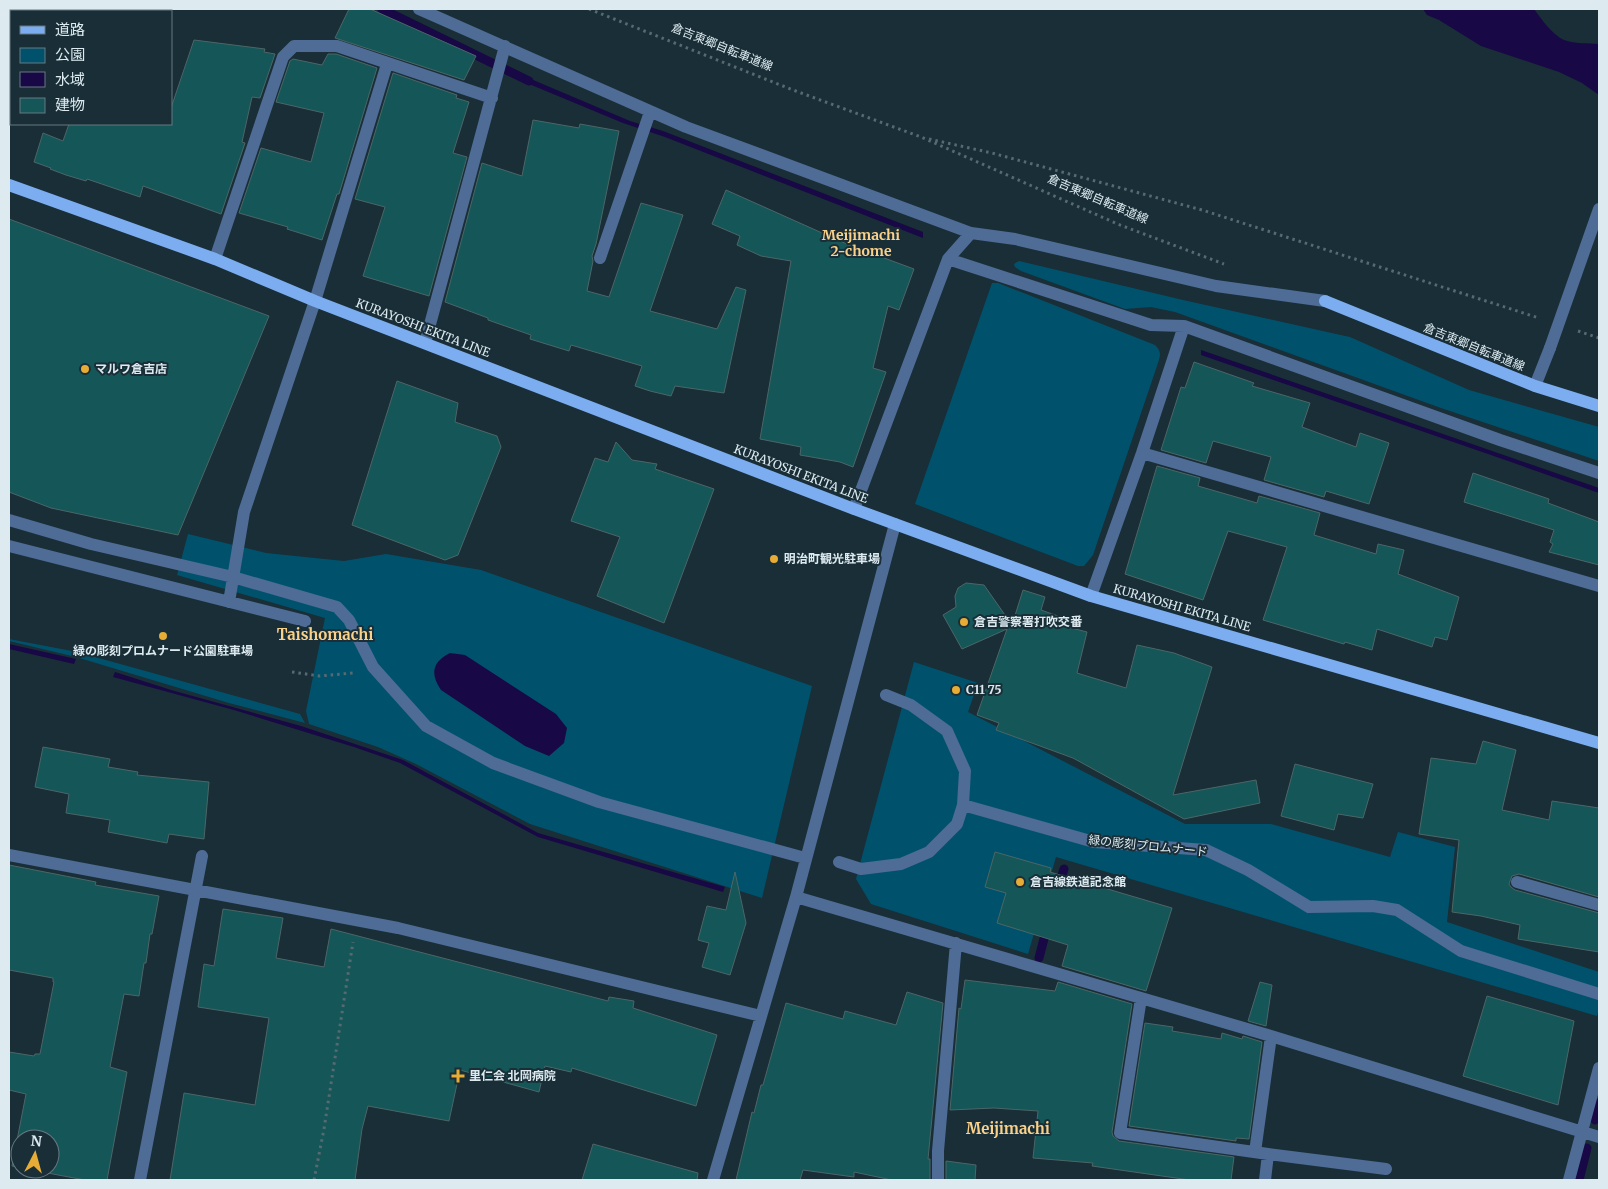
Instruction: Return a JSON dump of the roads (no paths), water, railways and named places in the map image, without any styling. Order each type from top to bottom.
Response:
[{"type":"main road","name":"KURAYOSHI EKITA LINE","points":[[9,185],[215,259],[315,301],[854,509],[1091,596],[1599,743]]},
{"type":"main road","name":"倉吉東郷自転車道線","points":[[1325,301],[1535,386],[1599,406]]},
{"type":"street","points":[[419,9],[686,127],[971,234],[1015,239],[1216,286],[1325,301]]},
{"type":"street","points":[[215,259],[283,57],[294,46],[337,46],[492,98]]},
{"type":"street","points":[[425,343],[505,46]]},
{"type":"street","points":[[229,602],[244,512],[315,301],[387,64]]},
{"type":"street","points":[[600,258],[650,112]]},
{"type":"street","points":[[1535,386],[1599,209]]},
{"type":"street","points":[[854,509],[948,259],[971,234]]},
{"type":"street","points":[[948,259],[1151,325],[1184,326],[1490,436],[1599,473]]},
{"type":"street","points":[[1091,596],[1142,453],[1184,326]]},
{"type":"street","points":[[1142,453],[1599,586]]},
{"type":"street","points":[[9,520],[90,544],[233,577],[337,608],[349,620],[373,667],[426,726],[493,763],[599,802],[805,858]]},
{"type":"street","points":[[713,1180],[796,897],[894,524]]},
{"type":"street","points":[[9,546],[306,621]]},
{"type":"street","points":[[839,862],[861,869],[901,864],[929,852],[957,824],[963,805],[965,772],[947,731],[911,705],[886,694]]},
{"type":"street","name":"緑の彫刻プロムナード","points":[[963,805],[1094,842],[1206,850],[1248,870],[1309,907],[1373,906],[1397,910],[1461,950],[1599,994]]},
{"type":"street","points":[[9,855],[398,928],[761,1016]]},
{"type":"street","points":[[140,1180],[202,856]]},
{"type":"street","points":[[1517,882],[1599,905]]},
{"type":"street","points":[[796,897],[1272,1036],[1599,1137]]},
{"type":"street","points":[[938,1180],[938,1151],[956,943]]},
{"type":"street","points":[[1141,998],[1120,1133],[1386,1169]]},
{"type":"street","points":[[1255,1152],[1272,1036]]},
{"type":"street","points":[[1569,1180],[1599,1068]]},
{"type":"street","points":[[1265,1180],[1268,1154]]},
{"type":"water","points":[[1423,9],[1534,9],[1560,38],[1577,43],[1599,44],[1599,95],[1582,83],[1559,72],[1481,46],[1439,20],[1427,15]]},
{"type":"water","points":[[519,74],[630,121],[663,131],[923,232],[923,238],[665,137],[623,123],[517,79]]},
{"type":"water","points":[[1201,350],[1599,488],[1599,493],[1201,355]]},
{"type":"water","points":[[9,644],[76,659],[74,664],[9,649]]},
{"type":"water","points":[[450,653],[465,655],[556,714],[567,728],[564,743],[549,756],[525,746],[441,690],[434,674],[436,664]]},
{"type":"water","points":[[115,672],[171,690],[301,726],[403,760],[538,833],[725,887],[723,892],[538,837],[400,763],[234,710],[113,677]]},
{"type":"waterway","points":[[382,9],[529,81]]},
{"type":"waterway","points":[[1059,885],[1064,869]]},
{"type":"waterway","points":[[1039,958],[1047,927]]},
{"type":"waterway","points":[[1595,1120],[1599,1103]]},
{"type":"waterway","points":[[1579,1180],[1587,1148]]},
{"type":"place","name":"マルワ倉吉店","points":[[85,369]]},
{"type":"place","name":"明治町観光駐車場","points":[[774,559]]},
{"type":"place","name":"倉吉警察署打吹交番","points":[[964,622]]},
{"type":"place","name":"緑の彫刻プロムナード公園駐車場","points":[[163,636]]},
{"type":"place","name":"C11 75","points":[[956,690]]},
{"type":"place","name":"倉吉線鉄道記念館","points":[[1020,882]]},
{"type":"place","name":"里仁会 北岡病院","points":[[458,1076]]},
{"type":"district","name":"Meijimachi 2-chome","points":[[861,244]]},
{"type":"district","name":"Taishomachi","points":[[325,635]]},
{"type":"district","name":"Meijimachi","points":[[1008,1129]]}]
